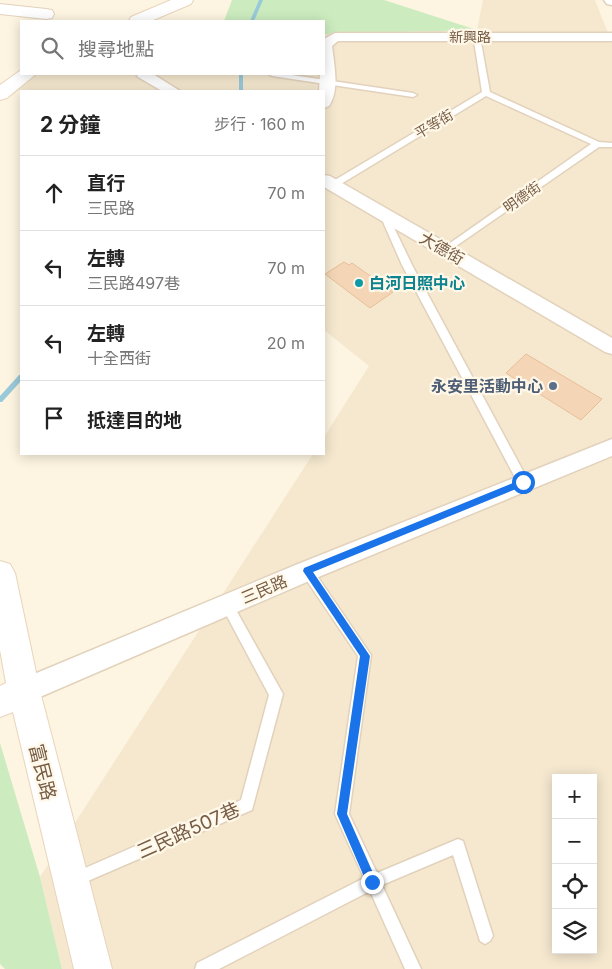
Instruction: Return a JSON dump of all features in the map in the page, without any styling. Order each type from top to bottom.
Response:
[{"type":"main road","points":[[22,0],[52,18]]},
{"type":"main road","points":[[139,20],[186,0]]},
{"type":"main road","points":[[0,9],[52,18]]},
{"type":"main road","points":[[0,94],[26,75]]},
{"type":"main road","name":"富民路","points":[[0,573],[12,696],[70,882],[93,969]]},
{"type":"street","name":"新興路","points":[[328,82],[325,45],[328,40],[334,37],[612,37]]},
{"type":"street","points":[[145,75],[170,90]]},
{"type":"street","points":[[325,98],[328,82]]},
{"type":"street","name":"大德街","points":[[328,182],[612,347]]},
{"type":"street","name":"三民路","points":[[12,696],[307,571],[612,447]]},
{"type":"lane","points":[[476,37],[486,92],[597,144],[612,145]]},
{"type":"lane","points":[[279,75],[413,95]]},
{"type":"lane","name":"平等街","points":[[328,182],[486,92]]},
{"type":"lane","name":"明德街","points":[[446,250],[597,144]]},
{"type":"lane","points":[[384,215],[407,265],[523,482]]},
{"type":"lane","points":[[307,571],[365,656],[342,814],[413,969]]},
{"type":"lane","name":"三民路507巷","points":[[70,882],[247,805],[276,694],[226,605]]},
{"type":"lane","points":[[203,969],[372,882],[458,846],[486,936]]},
{"type":"shaded area","points":[[483,0],[595,0],[612,43],[612,969],[62,969],[40,877],[312,455],[325,455],[325,435],[369,366],[325,331],[325,90],[20,91],[5,84],[24,75],[325,75],[325,34],[477,30]]},
{"type":"green space","points":[[232,0],[384,0],[477,30],[325,34],[325,20],[224,20]]},
{"type":"green space","points":[[0,743],[40,877],[62,969],[5,969],[0,964]]},
{"type":"building","name":"白河日照中心","points":[[344,262],[349,265],[352,263],[393,292],[370,308],[325,274]]},
{"type":"building","name":"永安里活動中心","points":[[526,354],[602,399],[581,420],[506,373]]},
{"type":"waterway","points":[[252,20],[261,0]]},
{"type":"waterway","points":[[241,75],[241,90]]},
{"type":"waterway","points":[[0,400],[20,378]]},
{"type":"place","name":"白河日照中心","points":[[359,283]]},
{"type":"place","name":"永安里活動中心","points":[[553,386]]},
{"type":"route","points":[[372,882],[342,814],[365,656],[307,571],[523,482]]}]
